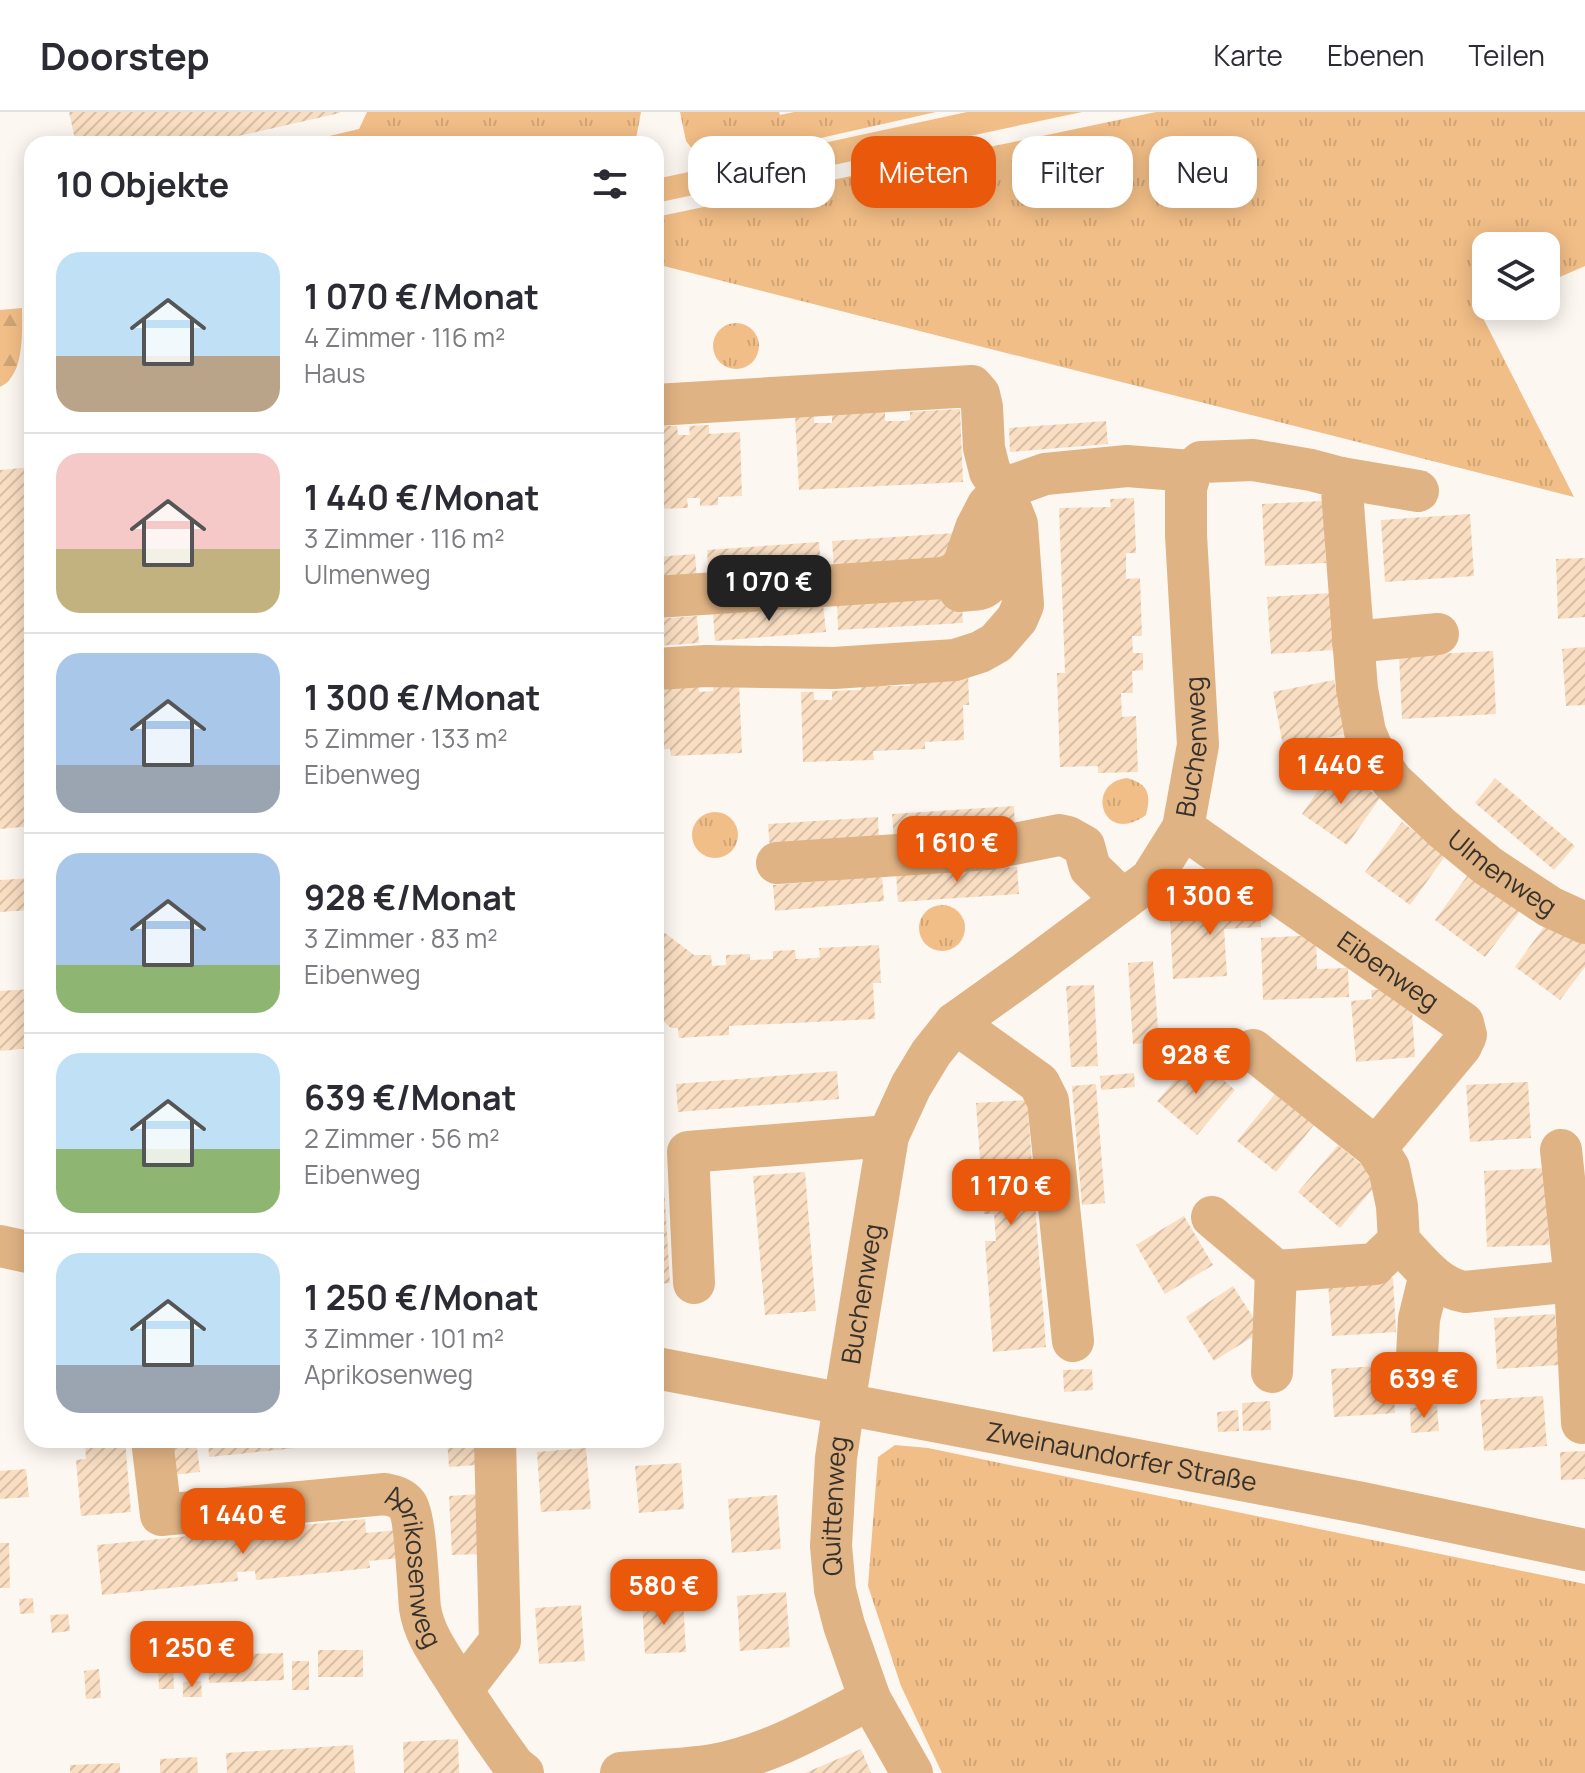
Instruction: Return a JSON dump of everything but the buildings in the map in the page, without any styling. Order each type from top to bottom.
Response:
[{"type":"street","points":[[664,405],[972,386],[979,394],[982,407],[984,448],[990,472],[1003,489],[1017,524],[1023,605],[1017,619],[996,643],[955,660],[834,668],[664,669]]},
{"type":"street","points":[[664,596],[943,578],[956,573],[964,563],[988,505],[1003,489],[1045,474],[1127,466],[1196,466],[1253,460],[1418,491]]},
{"type":"street","name":"Buchenweg","points":[[844,1404],[888,1136],[918,1075],[955,1023],[1151,879],[1183,828],[1198,745],[1186,535],[1186,488],[1196,466]]},
{"type":"street","name":"Ulmenweg","points":[[1341,478],[1357,689],[1365,732],[1376,758],[1392,781],[1488,866],[1550,907],[1585,923]]},
{"type":"street","points":[[960,591],[983,588],[990,582],[994,571],[1003,489]]},
{"type":"street","points":[[1353,642],[1438,634]]},
{"type":"street","name":"Eibenweg","points":[[1183,828],[1463,1023],[1466,1035],[1461,1046],[1376,1148]]},
{"type":"street","points":[[777,863],[989,849],[1059,835],[1084,846],[1090,868],[1123,900]]},
{"type":"street","points":[[1012,863],[1090,868]]},
{"type":"street","points":[[955,1023],[1039,1083],[1048,1101],[1073,1341]]},
{"type":"street","points":[[1253,1050],[1376,1148],[1389,1168],[1397,1206],[1399,1241],[1430,1274],[1455,1291],[1465,1292],[1580,1280]]},
{"type":"street","points":[[694,1283],[688,1152],[888,1136]]},
{"type":"street","points":[[1561,1150],[1580,1280],[1582,1423]]},
{"type":"street","points":[[1212,1217],[1276,1271],[1375,1264],[1399,1241]]},
{"type":"street","points":[[0,1246],[24,1251]]},
{"type":"street","points":[[1272,1372],[1276,1271]]},
{"type":"street","points":[[1416,1374],[1419,1319],[1430,1274]]},
{"type":"street","name":"Zweinaundorfer Straße","points":[[664,1370],[1362,1503],[1585,1550]]},
{"type":"street","name":"Quittenweg","points":[[844,1404],[832,1504],[831,1546],[835,1590],[870,1699],[912,1773]]},
{"type":"street","name":"Aprikosenweg","points":[[153,1448],[161,1515],[385,1494],[403,1501],[412,1514],[422,1622],[428,1637],[514,1766],[523,1773]]},
{"type":"street","points":[[462,1690],[500,1641],[495,1448]]},
{"type":"street","points":[[621,1773],[734,1760],[772,1748],[870,1699]]},
{"type":"green space","points":[[367,112],[641,112],[636,136],[329,136],[359,129]]},
{"type":"green space","points":[[680,112],[779,112],[780,115],[794,112],[936,112],[830,136],[688,136],[688,144]]},
{"type":"green space","points":[[967,112],[1082,112],[970,136],[856,136]]},
{"type":"green space","points":[[1156,112],[1585,112],[1585,266],[1560,277],[1560,232],[1472,232],[1472,320],[1484,320],[1574,497],[664,266],[664,215],[699,208],[835,208],[835,179],[851,176],[851,208],[996,208],[996,146],[1012,142],[1012,208],[1133,208],[1133,136],[1042,136]]},
{"type":"green space","points":[[851,137],[851,161],[835,165],[835,140]]},
{"type":"green space","points":[[688,172],[688,196],[664,201],[664,177]]},
{"type":"green space","points":[[22,308],[18,364],[9,380],[0,387],[0,310]]},
{"type":"green space","points":[[736,323],[745,324],[752,330],[758,337],[758,355],[752,362],[745,368],[736,369],[727,368],[720,362],[714,355],[713,346],[714,337],[720,330],[727,324]]},
{"type":"green space","points":[[1127,778],[1147,791],[1148,808],[1146,815],[1131,823],[1118,823],[1109,819],[1103,800],[1106,790],[1114,782]]},
{"type":"green space","points":[[715,812],[724,813],[731,819],[737,826],[737,844],[731,851],[724,857],[715,858],[706,857],[699,851],[693,844],[692,835],[693,826],[699,819],[706,813]]},
{"type":"green space","points":[[942,905],[958,912],[965,928],[958,944],[942,951],[926,944],[919,928],[926,912]]},
{"type":"green space","points":[[895,1445],[928,1448],[1585,1584],[1585,1773],[942,1773],[901,1686],[868,1586],[878,1457]]}]
